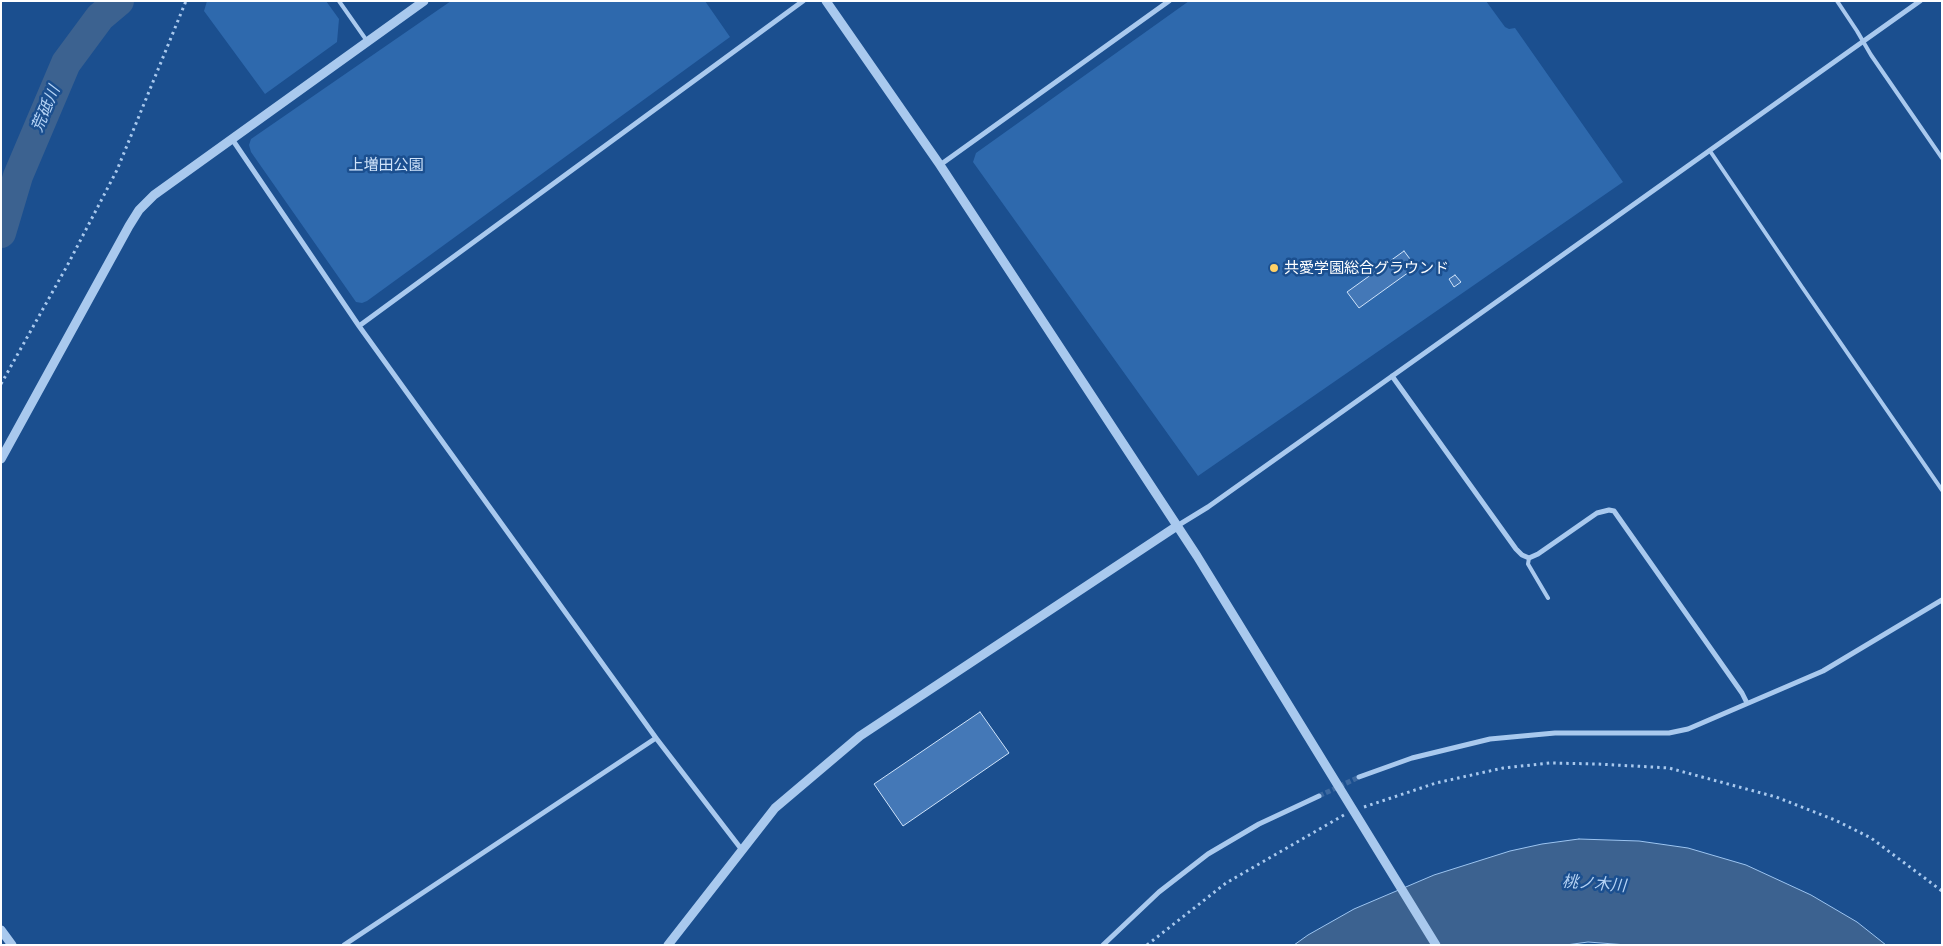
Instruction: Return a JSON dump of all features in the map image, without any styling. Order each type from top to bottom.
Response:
[{"type":"street","points":[[1,459],[128,226],[139,210],[154,195],[424,1]]},
{"type":"street","points":[[359,326],[803,1]]},
{"type":"street","points":[[826,1],[940,165],[1177,526],[1436,945]]},
{"type":"street","points":[[940,165],[1169,1]]},
{"type":"street","points":[[668,945],[775,808],[860,736],[1208,507],[1920,1]]},
{"type":"street","points":[[232,139],[359,326],[656,738],[742,850]]},
{"type":"street","points":[[1392,376],[1522,555],[1529,558],[1546,549],[1597,513],[1609,510],[1614,511],[1736,684],[1747,703]]},
{"type":"street","points":[[1359,777],[1412,758],[1490,739],[1555,733],[1669,733],[1696,726],[1837,663],[1942,600]]},
{"type":"street","points":[[344,945],[656,738]]},
{"type":"street","points":[[1103,945],[1159,892],[1208,854],[1259,824],[1319,796]]},
{"type":"street","points":[[1,930],[12,945]]},
{"type":"lane","points":[[339,1],[367,41]]},
{"type":"lane","points":[[1837,1],[1942,158]]},
{"type":"lane","points":[[1710,151],[1942,490]]},
{"type":"lane","points":[[1529,558],[1528,564],[1548,598]]},
{"type":"path","points":[[1,384],[67,266],[117,170],[186,1]]},
{"type":"path","points":[[1146,945],[1226,883],[1353,810],[1436,783],[1503,768],[1550,763],[1669,768],[1776,797],[1835,820],[1871,838],[1942,891]]},
{"type":"green space","points":[[207,1],[326,1],[339,19],[337,42],[265,94],[204,11]]},
{"type":"green space","name":"上増田公園","points":[[451,1],[705,1],[730,37],[367,301],[362,303],[356,302],[251,152],[249,145],[251,139]]},
{"type":"green space","name":"共愛学園総合グラウンド","points":[[1189,1],[1486,1],[1505,27],[1509,29],[1515,28],[1623,182],[1198,476],[973,162],[976,153]]},
{"type":"water","name":"桃ノ木川","points":[[1579,839],[1639,841],[1688,848],[1746,865],[1811,895],[1857,922],[1886,945],[1627,945],[1588,942],[1566,945],[1294,945],[1354,909],[1434,875],[1510,851]]},
{"type":"building","points":[[1404,251],[1416,267],[1359,308],[1347,292]]},
{"type":"building","points":[[1455,275],[1461,282],[1454,287],[1449,279]]},
{"type":"building","points":[[980,712],[1009,753],[903,826],[874,784]]},
{"type":"waterway","name":"荒砥川","points":[[1,233],[18,176],[66,63],[100,17],[119,1]]},
{"type":"tunnel","points":[[1319,796],[1359,777]]},
{"type":"place","name":"共愛学園総合グラウンド","points":[[1274,268]]}]
